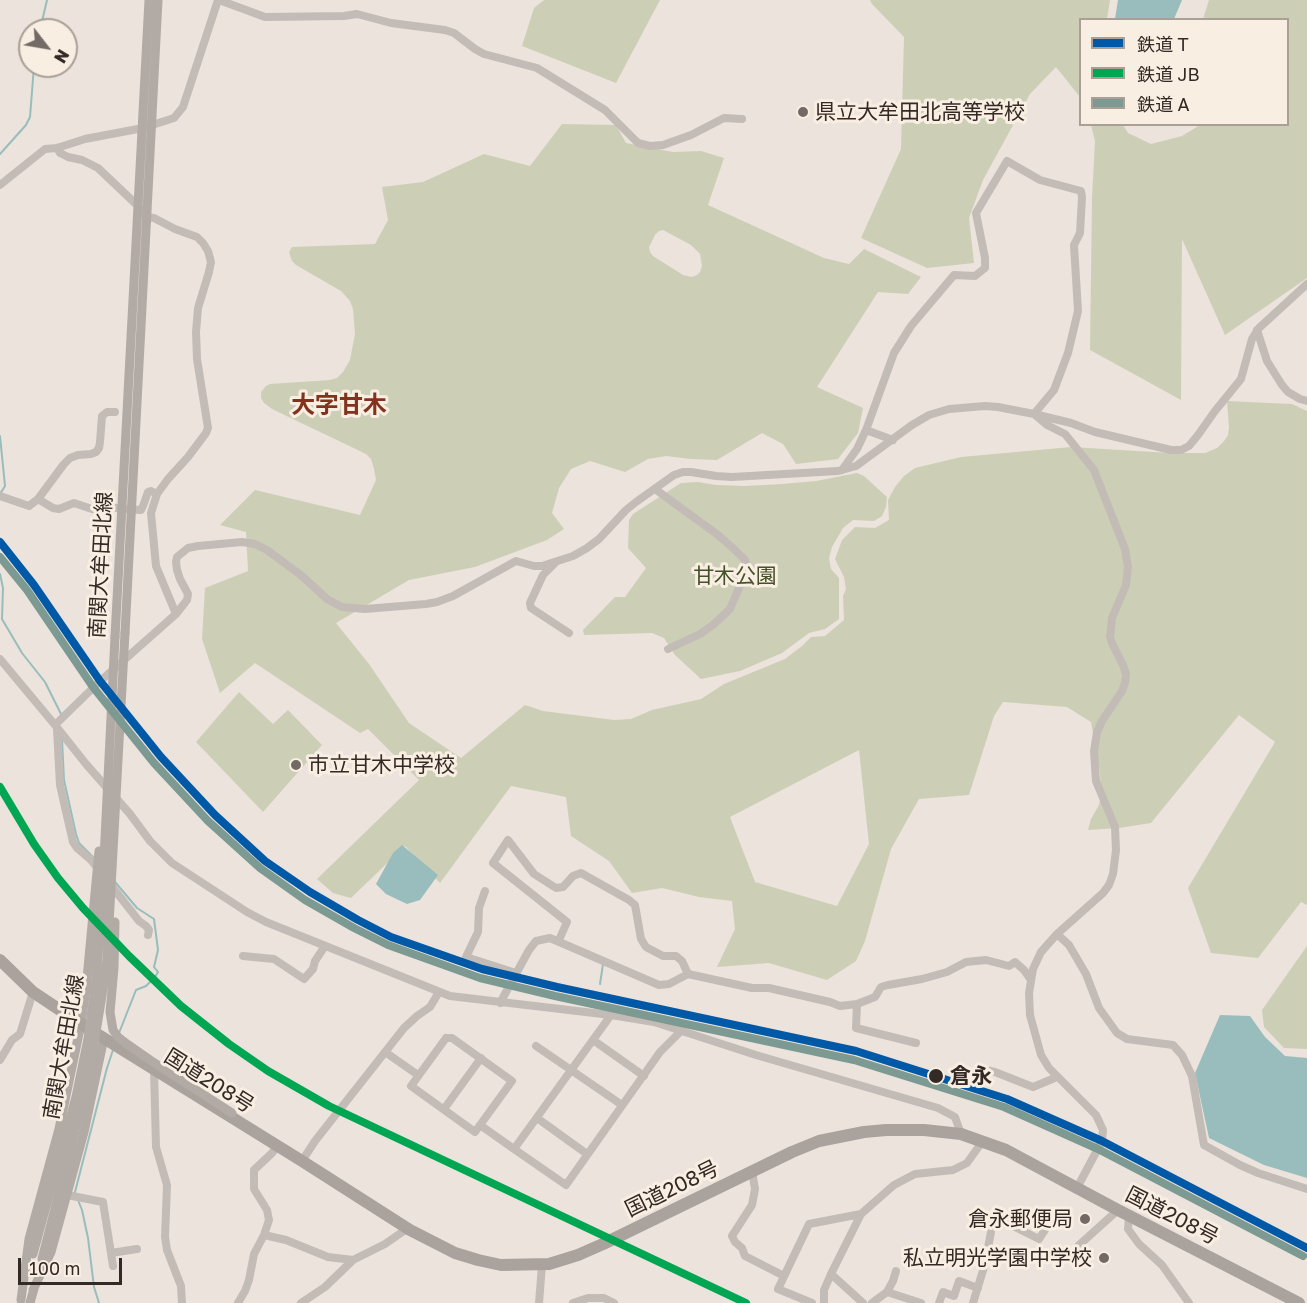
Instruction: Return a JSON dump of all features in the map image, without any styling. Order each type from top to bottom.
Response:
[{"type":"highway","name":"国道208号","points":[[0,960],[33,992],[81,1024],[408,1228],[455,1253],[478,1260],[501,1265],[549,1264],[603,1244],[819,1141],[843,1135],[886,1130],[924,1130],[961,1134],[1006,1150],[1299,1303]]},
{"type":"main road","name":"南関大牟田北線","points":[[126,509],[146,217],[149,0]]},
{"type":"main road","name":"南関大牟田北線","points":[[24,1302],[74,1137],[87,1085],[107,960],[138,206],[158,0]]},
{"type":"main road","name":"南関大牟田北線","points":[[24,1302],[33,1290],[38,1256],[88,1038],[101,919],[120,635]]},
{"type":"main road","points":[[24,1302],[29,1239],[59,1129],[81,1024],[101,833],[107,811]]},
{"type":"main road","points":[[113,848],[115,928],[110,1012],[113,1030],[127,1044],[275,1144]]},
{"type":"main road","points":[[33,1290],[51,1252],[84,1132],[104,1038]]},
{"type":"street","points":[[0,185],[45,149],[57,148],[174,118],[183,107],[218,0],[265,17],[357,14],[391,23],[454,33],[484,54],[537,68],[605,110],[638,143],[650,147],[691,135],[724,118],[742,119]]},
{"type":"street","points":[[57,148],[60,153],[68,157],[82,160],[98,168],[138,206],[146,217],[154,218],[197,237],[208,250],[211,262],[198,308],[196,332],[197,359],[208,428],[188,457],[157,494],[151,513],[156,566],[176,614]]},
{"type":"street","points":[[842,470],[866,430],[894,353],[911,326],[954,275],[975,276],[985,268],[976,213],[1007,161],[1040,180],[1082,191],[1080,233],[1074,245],[1078,311],[1068,353],[1054,390],[1034,414]]},
{"type":"street","points":[[148,935],[149,930],[146,926],[139,921],[91,860],[73,842],[60,784],[56,726],[97,684],[176,614],[187,600],[188,594],[177,570],[176,562],[177,557],[188,548],[242,542],[255,544],[302,576],[327,599],[342,607],[365,609],[438,602],[516,561],[542,566],[573,556],[599,539],[626,510],[674,475],[691,472],[732,477],[838,471],[856,466],[929,415],[949,409],[998,407],[1071,423],[1117,438],[1181,450],[1189,446],[1241,379],[1252,339],[1257,330],[1307,284]]},
{"type":"street","points":[[1257,330],[1267,361],[1282,385],[1288,392],[1307,401]]},
{"type":"street","points":[[0,496],[29,506],[38,499],[70,458],[96,452],[100,442],[102,416],[107,412],[115,412]]},
{"type":"street","points":[[1034,414],[1047,425],[1065,434],[1094,470],[1125,549],[1128,567],[1126,585],[1112,618],[1110,637],[1126,674],[1125,683],[1102,721],[1097,732],[1094,751],[1096,781],[1115,827],[1116,850],[1113,874],[1109,885],[1102,893],[1057,934],[1041,952],[1033,969],[1029,993],[1030,1015],[1041,1055],[1048,1068],[1096,1115],[1103,1130],[1102,1141],[1077,1188]]},
{"type":"street","points":[[866,430],[893,440]]},
{"type":"street","points":[[655,489],[734,549],[745,560],[747,569],[730,609],[700,634],[668,650]]},
{"type":"street","points":[[38,499],[59,509],[74,502],[95,510],[106,506],[141,510],[148,492],[157,494]]},
{"type":"street","points":[[556,562],[543,574],[530,603],[531,608],[569,633]]},
{"type":"street","points":[[0,659],[150,841],[172,863],[247,912],[286,931],[450,996],[654,1022],[680,1032],[938,1108],[956,1117],[961,1134]]},
{"type":"street","points":[[559,940],[567,922],[493,863],[508,840],[534,874],[556,888],[563,887],[573,876],[581,873],[629,900],[635,905],[641,939],[646,948],[663,956],[676,956],[682,961],[688,974]]},
{"type":"street","points":[[485,891],[479,908],[478,932],[466,957],[516,973]]},
{"type":"street","points":[[1057,934],[1069,945],[1086,974],[1099,1008],[1117,1033],[1127,1039],[1173,1045],[1182,1055],[1192,1076],[1204,1145],[1258,1173],[1307,1189]]},
{"type":"street","points":[[500,1002],[536,941],[550,938],[658,985],[669,984],[688,974],[752,988],[769,988],[840,1006],[857,1004],[875,997],[881,987],[946,972],[966,962],[986,960],[1008,966],[1015,962],[1031,980]]},
{"type":"street","points":[[243,956],[274,959],[304,979],[313,969],[315,961],[325,946]]},
{"type":"street","points":[[0,1060],[12,1040],[20,1034],[33,992]]},
{"type":"street","points":[[302,1161],[315,1141],[404,1028],[430,1007],[439,992]]},
{"type":"street","points":[[857,1004],[856,1028],[916,1043]]},
{"type":"street","points":[[514,1149],[611,1015]]},
{"type":"street","points":[[480,1125],[566,1185],[660,1052],[680,1032]]},
{"type":"street","points":[[446,1038],[452,1038],[512,1081],[475,1132],[411,1086],[418,1075],[446,1038]]},
{"type":"street","points":[[593,1040],[644,1076]]},
{"type":"street","points":[[536,1046],[622,1105]]},
{"type":"street","points":[[385,1052],[418,1075]]},
{"type":"street","points":[[444,1109],[481,1058]]},
{"type":"street","points":[[980,1068],[1033,1087],[1057,1077]]},
{"type":"street","points":[[154,1069],[156,1147],[167,1185],[165,1237],[167,1250],[181,1286],[183,1303]]},
{"type":"street","points":[[537,1118],[587,1154]]},
{"type":"street","points":[[824,1303],[824,1290],[861,1214],[894,1185],[915,1174],[953,1170],[967,1163],[982,1142]]},
{"type":"street","points":[[238,1303],[245,1291],[254,1254],[269,1220],[267,1210],[254,1189],[254,1170],[271,1154],[275,1144]]},
{"type":"street","points":[[752,1171],[755,1189],[753,1205],[732,1236],[742,1248],[745,1257],[784,1276]]},
{"type":"street","points":[[67,1195],[103,1202],[113,1266]]},
{"type":"street","points":[[1078,1246],[1123,1213],[1128,1229],[1139,1244],[1162,1265],[1189,1303]]},
{"type":"street","points":[[812,1303],[778,1289],[809,1224],[861,1214]]},
{"type":"street","points":[[973,1303],[985,1264],[993,1221],[1011,1225],[1039,1239],[1048,1225]]},
{"type":"street","points":[[301,1303],[325,1287],[353,1260],[385,1244],[408,1228]]},
{"type":"street","points":[[264,1235],[286,1240],[328,1257],[353,1260]]},
{"type":"street","points":[[111,1252],[137,1249]]},
{"type":"street","points":[[539,1303],[542,1265]]},
{"type":"street","points":[[872,1303],[887,1292],[896,1271]]},
{"type":"street","points":[[831,1274],[863,1303]]},
{"type":"street","points":[[939,1303],[943,1292],[954,1296],[959,1281],[978,1288]]},
{"type":"street","points":[[887,1292],[921,1303]]},
{"type":"street","points":[[573,1303],[588,1298],[604,1298],[614,1303]]},
{"type":"green space","points":[[544,0],[660,0],[616,83],[522,46],[534,8]]},
{"type":"green space","points":[[870,0],[1110,0],[1107,18],[1079,18],[1079,96],[1056,67],[1030,94],[983,180],[969,218],[974,263],[927,268],[861,238],[901,149],[904,37]]},
{"type":"green space","points":[[1209,0],[1307,0],[1307,278],[1225,335],[1182,239],[1181,400],[1090,350],[1095,141],[1091,126],[1124,126],[1128,133],[1151,144],[1182,136],[1198,126],[1289,126],[1289,18],[1203,18]]},
{"type":"green space","points":[[562,124],[616,125],[626,143],[673,152],[701,151],[724,158],[708,205],[824,258],[849,264],[864,249],[921,277],[908,294],[878,292],[817,387],[863,408],[858,433],[838,459],[796,464],[783,444],[762,433],[717,460],[666,456],[648,459],[625,472],[590,461],[571,469],[559,488],[552,513],[564,529],[547,540],[475,567],[409,580],[336,623],[369,664],[409,723],[461,758],[525,705],[543,711],[614,720],[631,719],[652,710],[701,699],[724,684],[785,659],[811,637],[825,636],[844,620],[843,596],[846,589],[844,577],[835,559],[842,540],[855,527],[875,528],[889,520],[888,500],[904,476],[915,468],[961,457],[1071,447],[1205,453],[1217,448],[1228,435],[1227,401],[1292,404],[1307,411],[1307,905],[1301,902],[1258,958],[1211,953],[1188,888],[1275,742],[1239,715],[1151,823],[1088,830],[1101,795],[1100,773],[1091,722],[1067,707],[1003,702],[994,716],[969,795],[919,799],[891,849],[865,941],[856,961],[827,980],[769,963],[717,967],[735,929],[732,901],[699,897],[662,888],[632,893],[609,861],[571,836],[566,797],[511,786],[440,883],[405,846],[351,898],[333,893],[317,879],[419,780],[368,729],[360,733],[255,663],[220,693],[202,639],[205,588],[248,571],[246,532],[220,525],[255,490],[360,515],[376,480],[371,459],[366,454],[272,409],[261,398],[261,392],[270,384],[337,378],[350,360],[355,334],[350,301],[341,291],[296,265],[289,252],[292,247],[375,244],[388,220],[382,187],[423,182],[484,154],[530,166]],"holes":[[[663,230],[691,245],[700,254],[702,266],[697,275],[692,277],[683,275],[653,256],[649,247],[655,235]],[[859,750],[869,844],[837,906],[755,882],[730,817]]]},
{"type":"green space","name":"甘木公園","points":[[857,473],[864,476],[887,497],[886,507],[882,516],[874,521],[853,520],[843,528],[832,547],[829,558],[831,569],[839,578],[839,619],[825,629],[809,633],[782,653],[740,671],[701,679],[675,655],[664,638],[652,633],[584,635],[583,630],[615,597],[625,597],[646,568],[628,548],[629,520],[633,514],[681,483],[745,486],[782,484],[816,481]]},
{"type":"green space","points":[[239,692],[273,724],[288,710],[322,745],[263,812],[196,742]]},
{"type":"green space","points":[[1307,946],[1307,1049],[1284,1048],[1264,1027],[1262,1010]]},
{"type":"water","points":[[1118,0],[1182,0],[1174,18],[1115,18]]},
{"type":"water","points":[[402,845],[438,875],[420,900],[407,904],[386,894],[376,884],[393,853]]},
{"type":"water","points":[[1220,1015],[1250,1016],[1265,1037],[1285,1056],[1307,1058],[1307,1178],[1264,1165],[1209,1138],[1195,1073]]},
{"type":"waterway","points":[[43,18],[47,0]]},
{"type":"waterway","points":[[0,154],[26,125],[30,117],[33,78]]},
{"type":"waterway","points":[[0,436],[5,486],[0,494]]},
{"type":"waterway","points":[[0,574],[3,588],[2,619],[22,653],[45,682],[62,716]]},
{"type":"waterway","points":[[62,739],[64,780],[76,834],[79,843],[93,857]]},
{"type":"waterway","points":[[115,882],[137,908],[154,919],[158,950],[154,967],[158,972],[146,986],[136,990],[119,1033]]},
{"type":"waterway","points":[[600,984],[603,964]]},
{"type":"waterway","points":[[76,1195],[113,1050]]},
{"type":"waterway","points":[[78,1200],[88,1238],[94,1287],[99,1303]]},
{"type":"rail line","name":"T","points":[[0,542],[34,585],[100,681],[161,757],[215,815],[265,861],[310,892],[358,920],[391,937],[482,969],[856,1051],[1007,1099],[1102,1141],[1307,1248]]},
{"type":"rail line","name":"A","points":[[0,557],[27,590],[93,687],[154,763],[208,821],[260,868],[305,900],[354,928],[388,945],[480,978],[854,1060],[1004,1107],[1098,1149],[1303,1256]]},
{"type":"rail line","name":"JB","points":[[0,787],[34,844],[83,908],[181,1006],[268,1071],[329,1106],[746,1303]]},
{"type":"place","name":"県立大牟田北高等学校","points":[[803,112]]},
{"type":"place","name":"市立甘木中学校","points":[[296,765]]},
{"type":"place","name":"倉永","points":[[936,1076]]},
{"type":"place","name":"倉永郵便局","points":[[1085,1219]]},
{"type":"place","name":"私立明光学園中学校","points":[[1104,1258]]},
{"type":"district","name":"大字甘木","points":[[339,405]]}]
